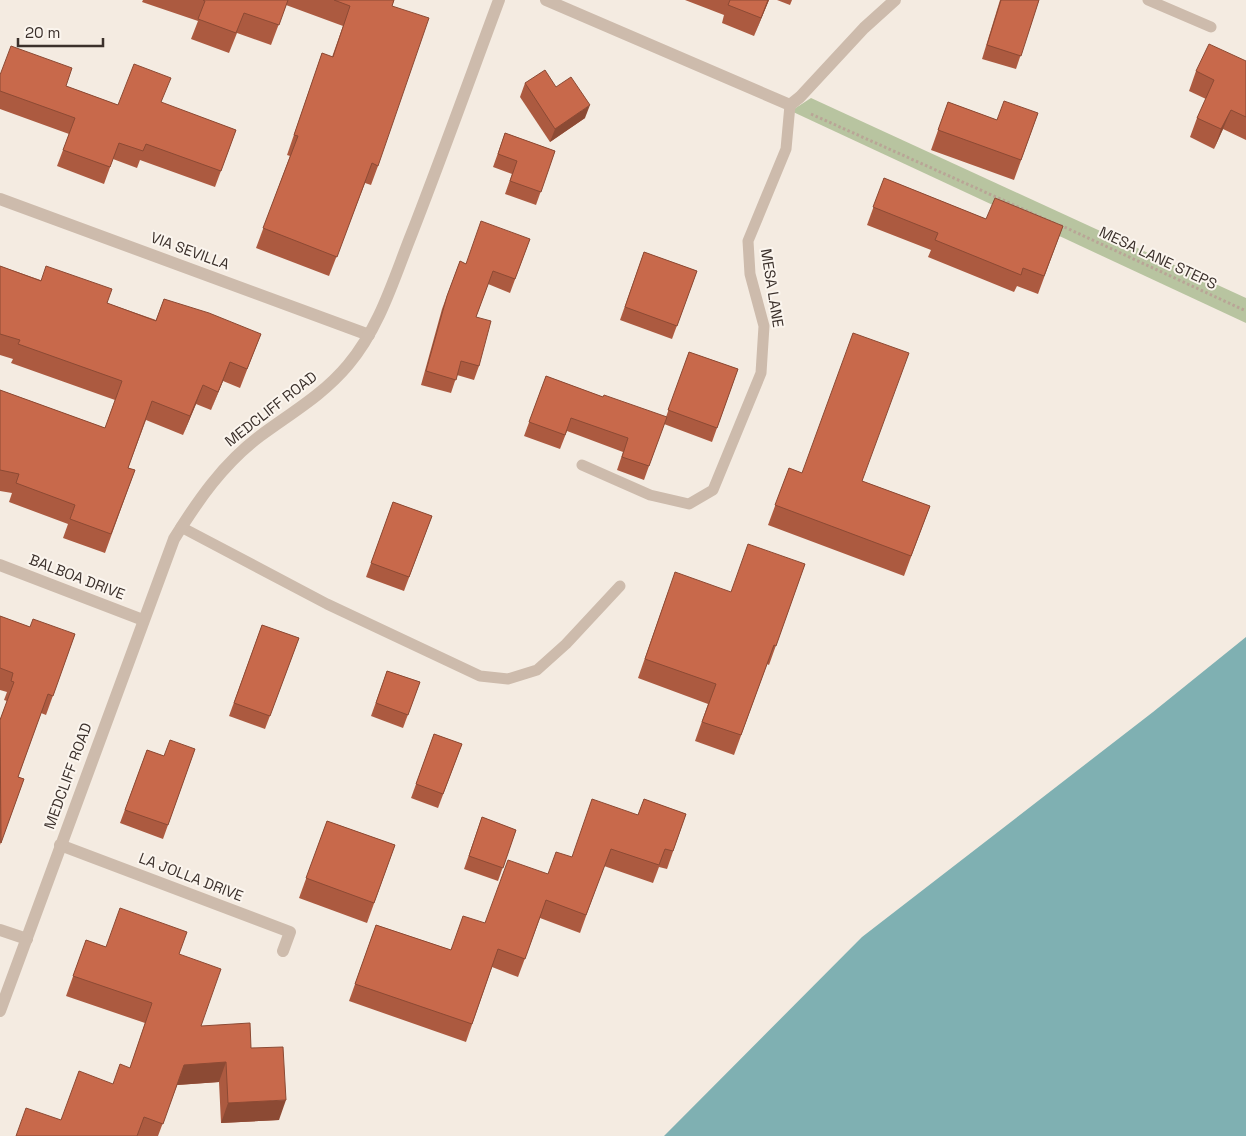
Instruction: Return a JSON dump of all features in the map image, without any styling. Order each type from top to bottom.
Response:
[{"type":"street","name":"MEDCLIFF ROAD","points":[[0,1011],[174,539],[197,501],[226,466],[260,436],[298,411],[325,389],[348,365],[369,335],[381,312],[429,189],[499,0]]},
{"type":"street","points":[[546,0],[790,105],[895,0]]},
{"type":"street","name":"VIA SEVILLA","points":[[0,198],[369,335]]},
{"type":"street","name":"BALBOA DRIVE","points":[[0,565],[144,620]]},
{"type":"street","name":"LA JOLLA DRIVE","points":[[60,845],[290,932],[284,951]]},
{"type":"street","points":[[0,930],[27,939]]},
{"type":"lane","points":[[1148,0],[1211,27]]},
{"type":"lane","name":"MESA LANE","points":[[582,465],[650,495],[690,504],[712,490],[761,374],[764,326],[750,274],[748,241],[786,149],[790,105]]},
{"type":"lane","points":[[181,528],[327,604],[480,676],[508,679],[536,670],[566,644],[620,586]]},
{"type":"path","name":"MESA LANE STEPS","points":[[790,105],[1061,226],[1246,312]]},
{"type":"green space","points":[[811,98],[1246,298],[1246,323],[791,111]]},
{"type":"water","points":[[1246,637],[1246,1136],[664,1136],[862,937],[1153,712]]},
{"type":"building","points":[[203,0],[288,0],[279,25],[244,13],[236,33],[198,19],[205,1]]},
{"type":"building","points":[[334,0],[394,0],[392,6],[429,18],[378,166],[372,163],[337,257],[263,228],[298,136],[294,135],[322,53],[333,57],[350,6]]},
{"type":"building","points":[[730,0],[768,0],[761,18],[728,5]]},
{"type":"building","points":[[1001,0],[1039,0],[1021,56],[987,45]]},
{"type":"building","points":[[1209,44],[1246,61],[1246,117],[1231,110],[1221,129],[1197,118],[1214,80],[1196,71]]},
{"type":"building","points":[[11,46],[72,68],[66,86],[118,105],[134,64],[171,78],[161,102],[236,130],[221,171],[146,144],[143,151],[119,143],[110,167],[63,150],[75,118],[0,91],[0,75]]},
{"type":"building","points":[[545,70],[556,87],[571,77],[590,105],[555,129],[525,83]]},
{"type":"building","points":[[1004,101],[1038,113],[1021,160],[938,130],[948,102],[997,120]]},
{"type":"building","points":[[505,133],[555,151],[541,192],[510,181],[517,161],[498,154]]},
{"type":"building","points":[[884,178],[986,219],[995,198],[1063,226],[1044,276],[1023,268],[1021,275],[935,240],[938,233],[873,207]]},
{"type":"building","points":[[481,221],[530,239],[515,279],[493,271],[476,317],[491,321],[479,366],[461,361],[456,380],[426,371],[447,296],[460,261],[466,264]]},
{"type":"building","points":[[644,252],[697,271],[677,326],[625,307]]},
{"type":"building","points":[[0,266],[41,281],[46,266],[112,289],[107,303],[156,321],[164,299],[209,313],[261,334],[247,369],[230,362],[218,392],[203,385],[190,416],[152,401],[128,468],[135,470],[111,534],[70,519],[75,505],[16,483],[19,474],[0,470],[0,390],[105,428],[122,381],[18,344],[20,340],[0,334]]},
{"type":"building","points":[[853,333],[909,353],[862,481],[930,506],[911,556],[775,505],[789,468],[802,473]]},
{"type":"building","points":[[689,352],[738,369],[717,428],[668,410]]},
{"type":"building","points":[[546,376],[603,397],[604,395],[667,417],[649,466],[622,457],[628,438],[571,418],[565,435],[529,422]]},
{"type":"building","points":[[393,502],[432,516],[409,577],[371,563]]},
{"type":"building","points":[[748,544],[805,564],[776,646],[774,645],[741,735],[702,722],[716,684],[645,659],[675,572],[731,592]]},
{"type":"building","points":[[0,616],[30,627],[33,619],[75,634],[53,696],[48,694],[18,777],[24,779],[1,843],[0,720],[14,682],[11,681],[13,673],[0,668]]},
{"type":"building","points":[[262,625],[299,638],[270,716],[234,703]]},
{"type":"building","points":[[387,671],[420,682],[408,715],[376,703]]},
{"type":"building","points":[[434,734],[462,744],[443,794],[416,784]]},
{"type":"building","points":[[170,740],[195,749],[168,825],[125,810],[147,750],[164,756]]},
{"type":"building","points":[[592,799],[638,815],[644,799],[686,814],[673,851],[665,849],[659,865],[611,849],[586,915],[546,900],[525,959],[498,949],[472,1024],[355,984],[376,925],[451,950],[463,916],[485,923],[508,860],[548,874],[556,852],[572,857]]},
{"type":"building","points":[[482,817],[516,830],[503,868],[469,856]]},
{"type":"building","points":[[327,821],[395,845],[374,903],[306,878]]},
{"type":"building","points":[[120,908],[187,932],[179,954],[221,969],[201,1026],[250,1023],[251,1048],[283,1047],[286,1100],[228,1103],[226,1062],[184,1065],[163,1124],[144,1117],[137,1136],[16,1136],[26,1108],[61,1120],[79,1071],[113,1084],[120,1064],[130,1068],[152,1003],[73,976],[86,940],[106,947]]}]
